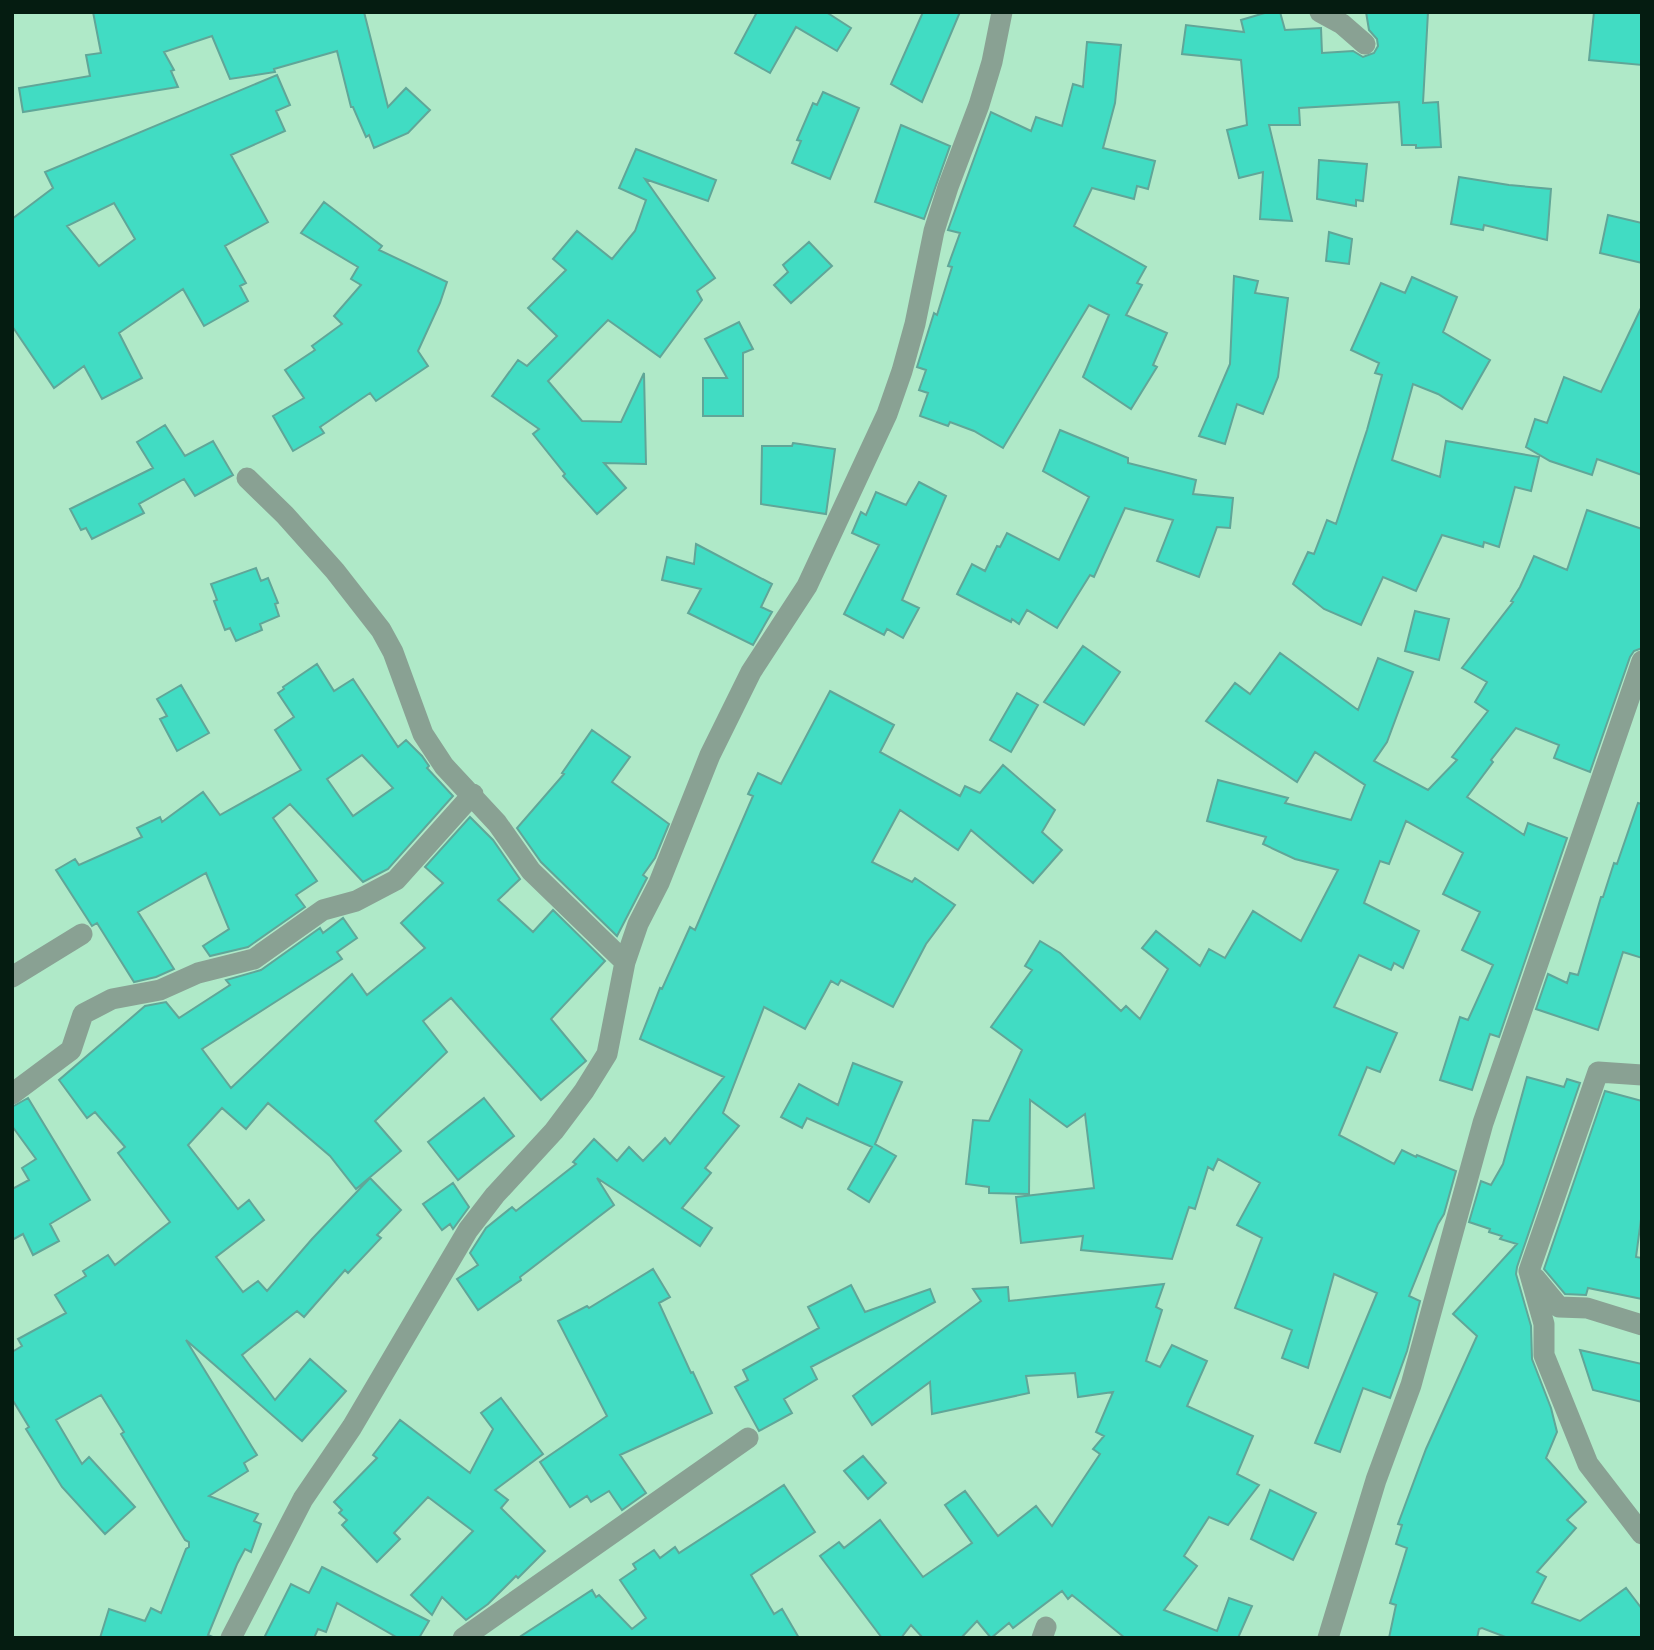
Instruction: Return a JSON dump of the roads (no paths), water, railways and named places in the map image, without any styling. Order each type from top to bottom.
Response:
[{"type":"street","points":[[231,1638],[303,1499],[352,1427],[468,1230],[495,1195],[554,1131],[607,1054],[625,962],[638,924],[659,883],[710,755],[751,672],[807,586],[887,414],[915,324],[934,231],[992,62],[1002,12]]},
{"type":"street","points":[[1320,12],[1342,24],[1365,44]]},
{"type":"street","points":[[247,478],[285,515],[335,571],[381,630],[393,652],[423,734],[444,766],[473,794],[531,871],[625,962]]},
{"type":"street","points":[[1328,1638],[1376,1480],[1410,1385],[1483,1123],[1636,694],[1642,661]]},
{"type":"street","points":[[12,1094],[71,1050],[83,1014],[112,999],[160,990],[198,973],[254,959],[323,910],[356,901],[396,880],[473,794]]},
{"type":"street","points":[[12,977],[82,934]]},
{"type":"street","points":[[1642,1075],[1598,1072],[1529,1271],[1544,1324],[1544,1356],[1588,1464],[1642,1534]]},
{"type":"street","points":[[1529,1271],[1559,1307],[1587,1308],[1642,1325]]},
{"type":"street","points":[[463,1638],[748,1437]]}]
